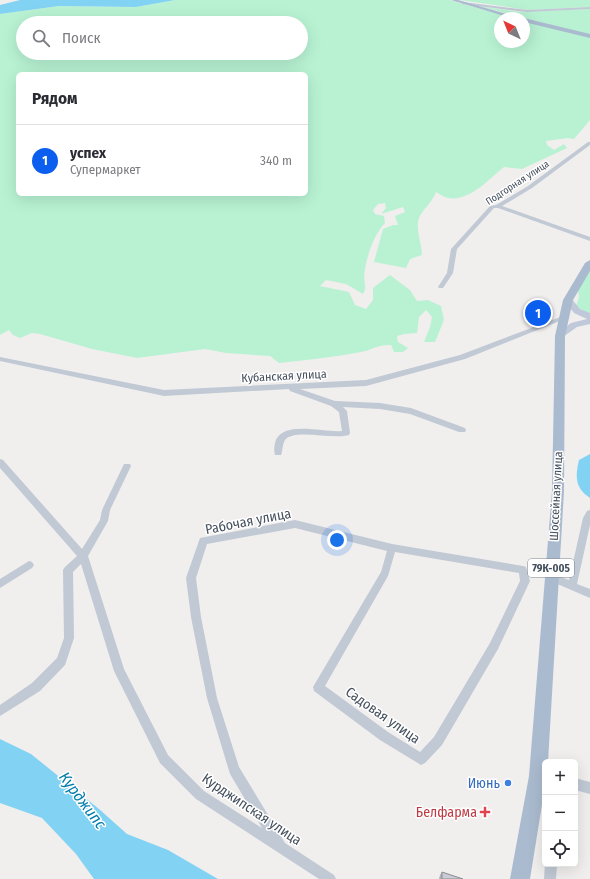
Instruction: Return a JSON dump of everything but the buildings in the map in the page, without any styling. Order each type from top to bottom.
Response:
[{"type":"main road","points":[[453,0],[496,12]]},
{"type":"main road","points":[[530,21],[590,36]]},
{"type":"main road","name":"Шоссейная улица","points":[[520,879],[541,777],[551,577],[558,491],[560,336],[568,300],[590,263]]},
{"type":"main road","points":[[568,300],[577,311],[590,319]]},
{"type":"main road","points":[[563,318],[590,319]]},
{"type":"main road","points":[[560,336],[574,325],[590,319]]},
{"type":"street","points":[[463,3],[527,11],[590,8]]},
{"type":"street","name":"Подгорная улица","points":[[441,287],[450,273],[454,249],[492,207],[498,206],[530,187],[590,143]]},
{"type":"street","points":[[498,206],[590,239]]},
{"type":"street","name":"Кубанская улица","points":[[0,359],[164,393],[366,383],[462,357],[563,318]]},
{"type":"street","points":[[288,388],[334,404],[399,408],[462,430]]},
{"type":"street","points":[[278,453],[277,445],[283,437],[296,430],[332,434],[346,433],[343,411],[334,404]]},
{"type":"street","name":"Курджипская улица","points":[[0,462],[83,556],[118,671],[164,759],[200,795],[330,879]]},
{"type":"street","points":[[0,712],[36,687],[60,661],[69,638],[68,570],[83,556],[104,521],[106,510],[127,466]]},
{"type":"street","points":[[572,586],[587,518],[590,514]]},
{"type":"street","name":"Рабочая улица","points":[[281,848],[234,770],[212,698],[196,617],[191,578],[203,540],[295,524],[392,548],[523,570]]},
{"type":"street","name":"Садовая улица","points":[[392,548],[385,573],[318,687],[384,736],[421,759],[438,741],[494,646],[525,581],[523,570]]},
{"type":"street","points":[[0,584],[29,565]]},
{"type":"street","points":[[551,577],[590,594]]},
{"type":"street","points":[[578,785],[590,788]]},
{"type":"street","points":[[550,879],[551,867]]},
{"type":"green space","points":[[175,0],[449,0],[494,13],[494,48],[530,48],[530,22],[590,37],[590,120],[574,139],[568,138],[546,141],[547,145],[554,150],[564,144],[567,148],[522,169],[504,167],[485,183],[464,197],[446,198],[436,192],[420,215],[418,222],[422,255],[410,259],[406,268],[374,262],[383,229],[393,225],[398,225],[395,216],[405,212],[403,207],[381,214],[386,208],[385,203],[378,204],[373,210],[375,214],[384,216],[385,223],[377,234],[368,255],[364,276],[365,287],[363,294],[346,284],[326,280],[320,286],[349,292],[355,305],[366,309],[373,300],[373,288],[390,275],[410,290],[417,301],[428,300],[441,306],[444,320],[435,342],[424,342],[432,317],[426,310],[419,317],[417,333],[397,336],[398,342],[408,348],[403,352],[394,352],[391,345],[387,345],[351,354],[279,363],[270,356],[226,353],[205,349],[137,358],[92,349],[40,334],[32,333],[20,338],[13,335],[9,330],[0,335],[0,14],[59,6],[136,7]]},
{"type":"green space","points":[[460,0],[590,0],[590,7],[528,10]]},
{"type":"green space","points":[[478,6],[521,12],[501,12]]},
{"type":"green space","points":[[590,9],[590,35],[530,19],[530,12],[521,12]]},
{"type":"green space","points":[[590,270],[590,315],[576,306],[579,297],[578,290]]},
{"type":"water","points":[[20,0],[175,0],[136,7],[59,6],[0,14],[0,5]]},
{"type":"water","points":[[590,454],[590,498],[581,490],[577,482],[577,472],[579,460]]},
{"type":"water","name":"Курджипс","points":[[0,739],[31,754],[99,809],[127,834],[168,850],[218,879],[94,879],[76,854],[42,818],[0,803]]},
{"type":"place","name":"успех","points":[[538,313]]},
{"type":"place","name":"Июнь","points":[[508,783]]},
{"type":"place","name":"Белфарма","points":[[485,812]]}]
